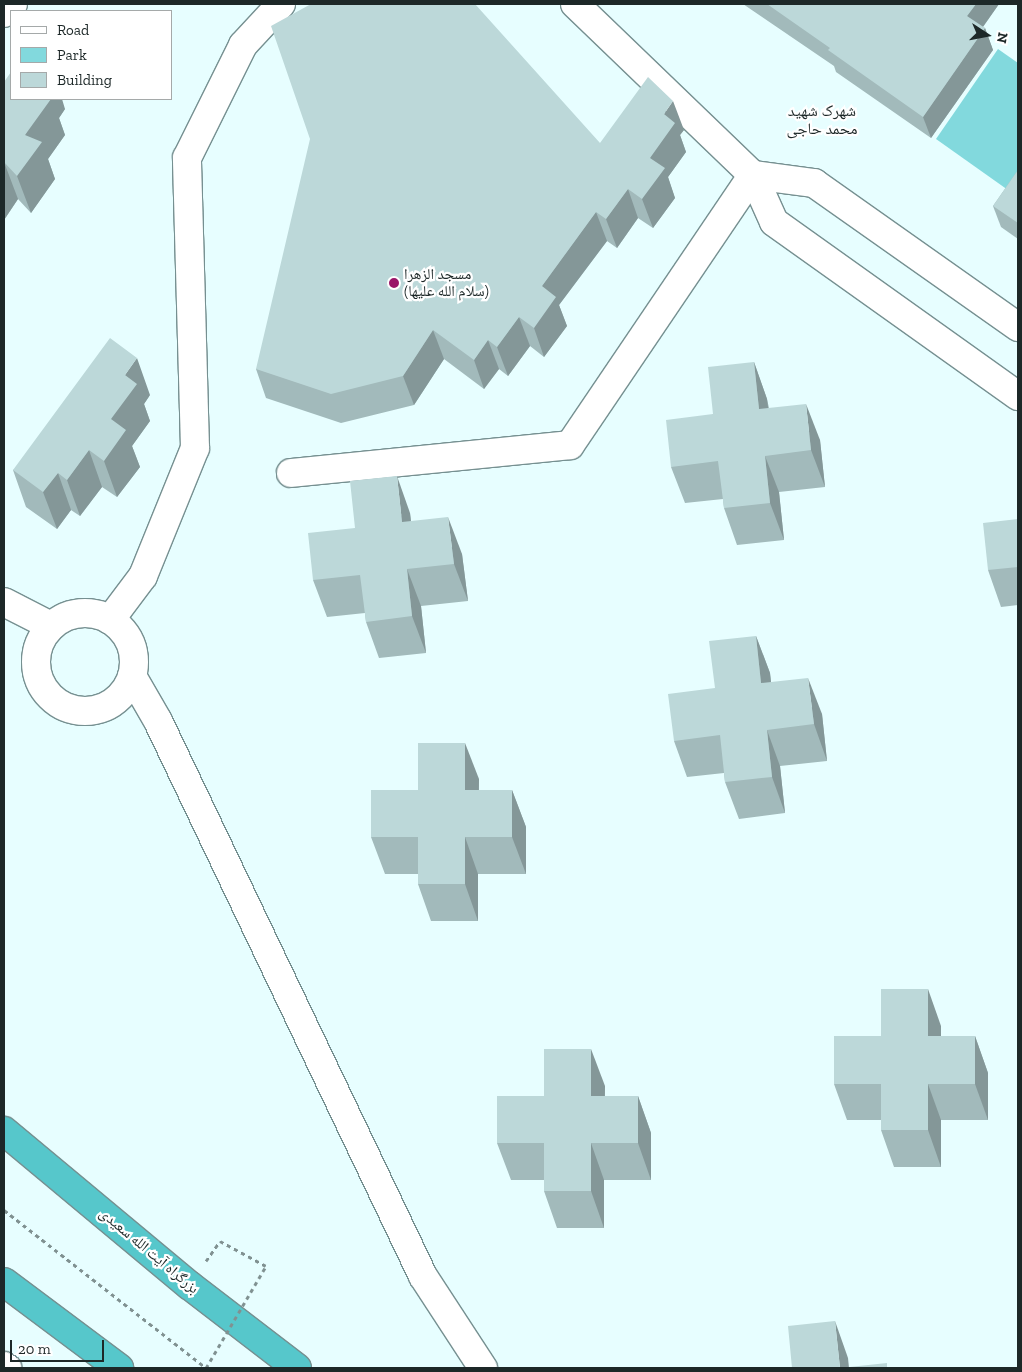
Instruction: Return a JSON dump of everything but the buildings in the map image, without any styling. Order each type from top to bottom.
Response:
[{"type":"highway","name":"بزرگراه آیت الله سعیدی","points":[[4,1131],[188,1285],[297,1368]]},
{"type":"highway","points":[[4,1282],[119,1368]]},
{"type":"street","points":[[4,13],[13,4]]},
{"type":"street","points":[[110,620],[143,576],[196,448],[187,158],[243,45],[282,4]]},
{"type":"street","points":[[574,4],[753,175],[774,222],[1018,396]]},
{"type":"street","points":[[753,175],[814,183],[1018,327]]},
{"type":"street","points":[[291,473],[570,445],[753,175]]},
{"type":"street","points":[[4,602],[51,626]]},
{"type":"street","points":[[79,614],[95,614],[110,620],[122,630],[130,644],[134,660],[132,676],[125,690],[114,702],[100,709],[84,712],[68,709],[43,689],[36,674],[36,657],[40,641],[51,626],[63,618],[79,614]]},
{"type":"street","points":[[132,676],[163,730],[423,1276],[483,1368]]},
{"type":"street","points":[[4,1366],[8,1368]]},
{"type":"path","points":[[4,1210],[206,1368],[266,1266],[220,1241]]},
{"type":"green space","points":[[998,49],[1018,63],[1018,190],[1015,195],[936,139]]},
{"type":"place","name":"مسجد الزهرا (سلام الله علیها)","points":[[394,283]]},
{"type":"district","name":"شهرک شهید محمد حاجی","points":[[822,120]]}]
